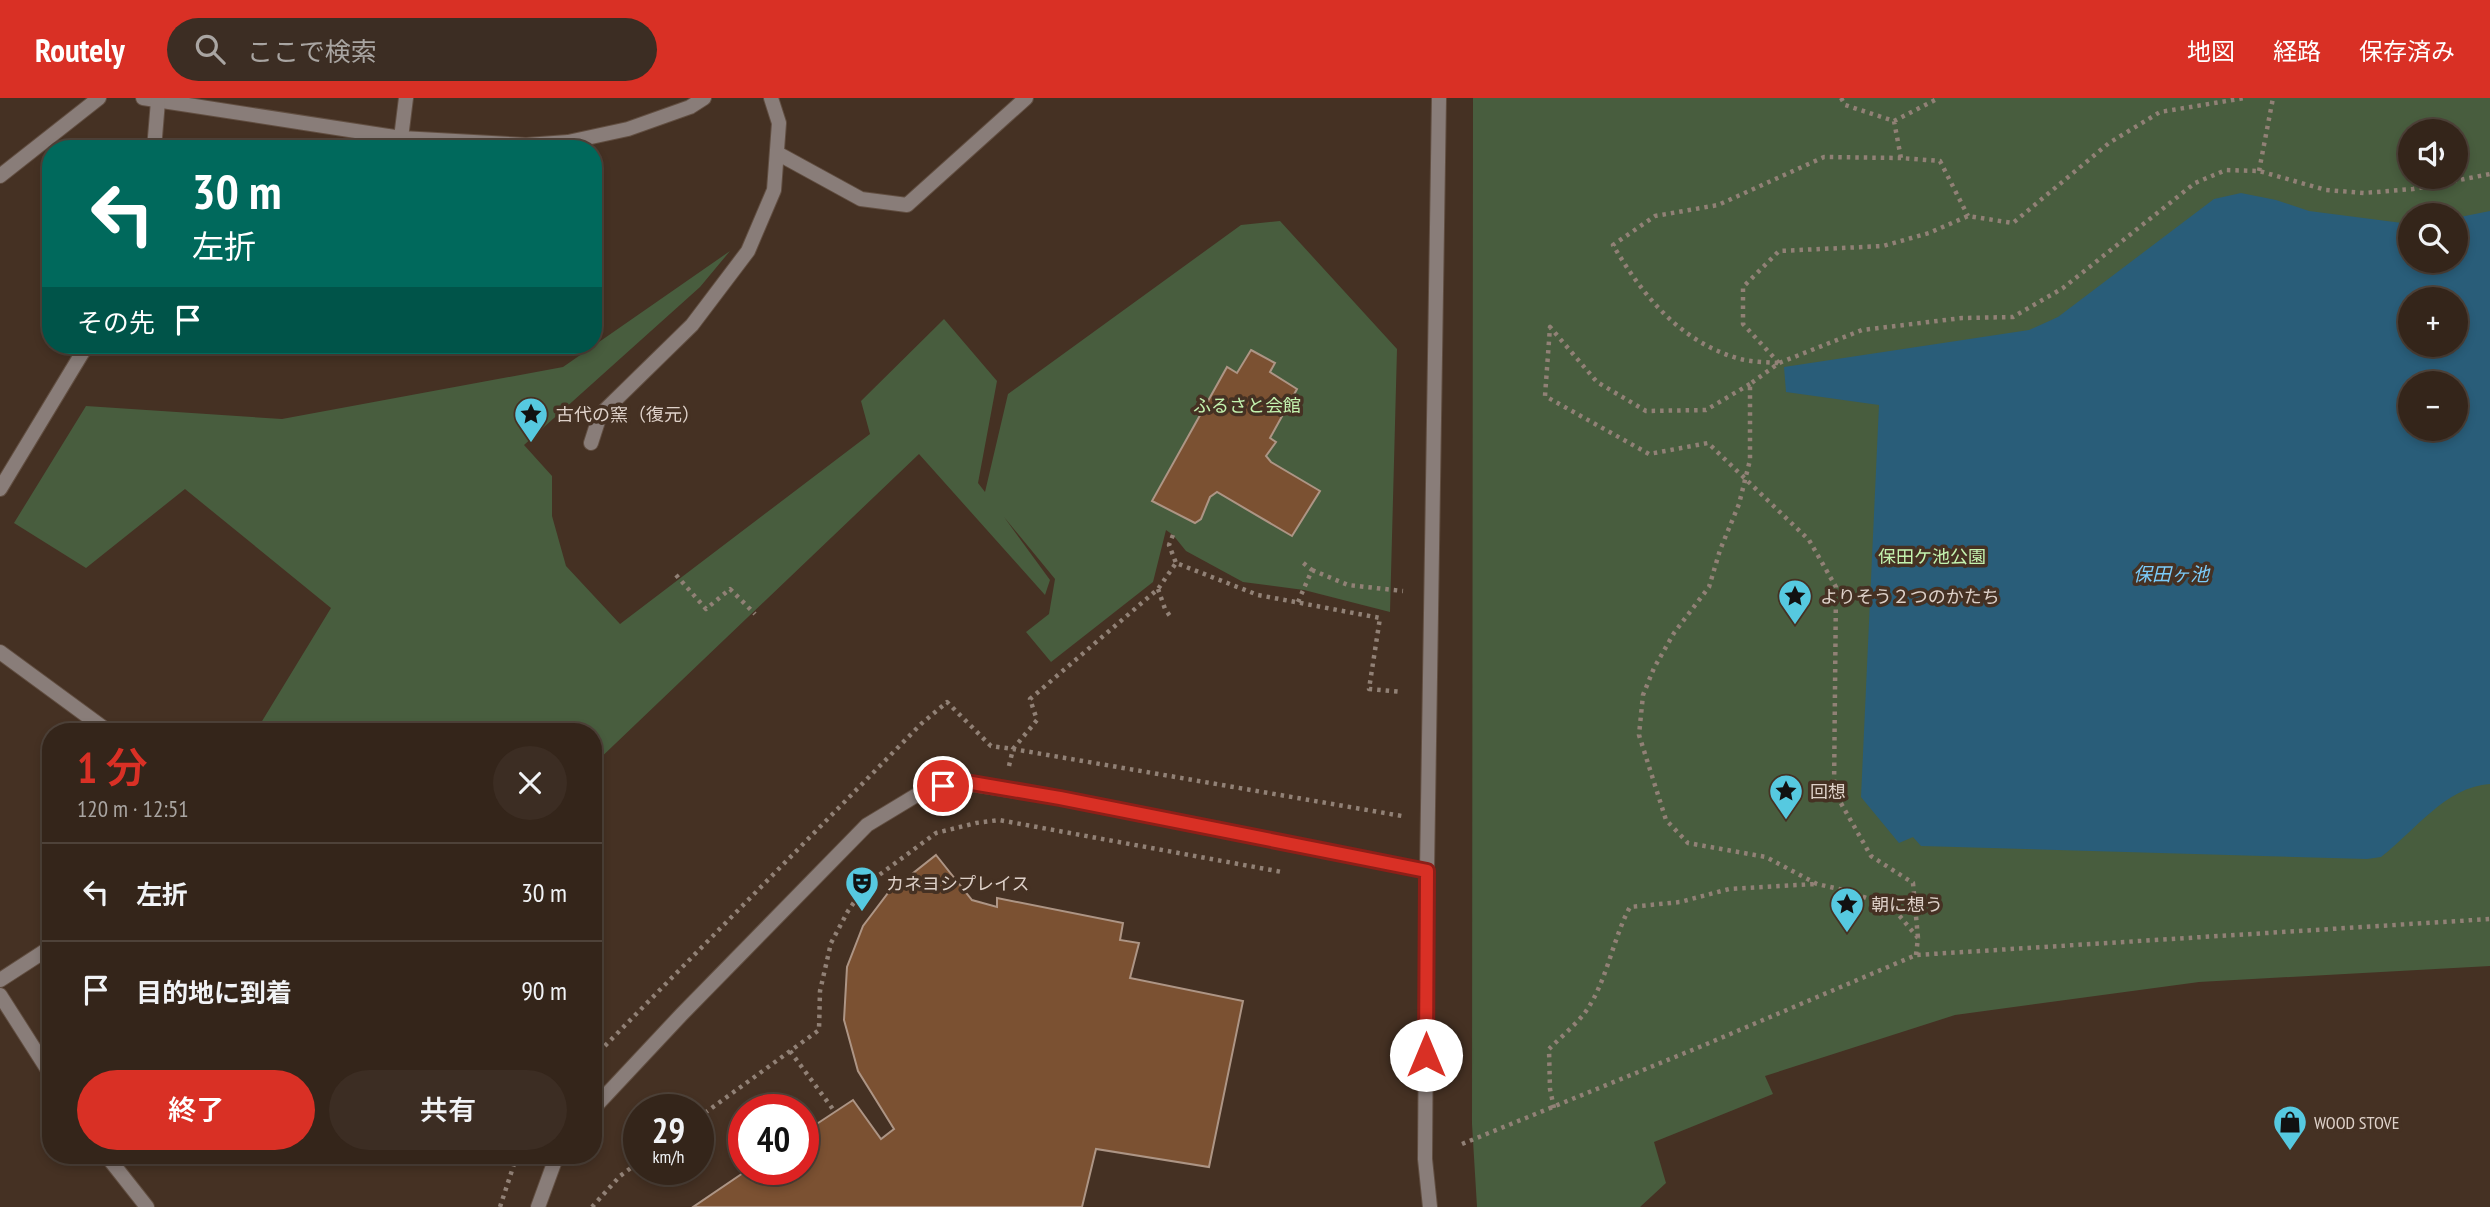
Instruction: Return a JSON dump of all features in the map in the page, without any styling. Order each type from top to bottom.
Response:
[{"type":"street","points":[[46,140],[99,98]]},
{"type":"street","points":[[401,138],[406,98]]},
{"type":"street","points":[[577,140],[628,128],[690,107],[704,98]]},
{"type":"street","points":[[592,443],[600,415],[692,325],[748,251],[774,190],[779,123],[771,98]]},
{"type":"street","points":[[777,153],[861,199],[907,205],[1026,98]]},
{"type":"street","points":[[1430,1207],[1425,1159],[1427,871],[1439,98]]},
{"type":"street","points":[[153,140],[150,99],[401,138],[437,140]]},
{"type":"street","points":[[0,176],[42,143]]},
{"type":"street","points":[[0,489],[81,354]]},
{"type":"street","points":[[0,652],[97,723]]},
{"type":"street","points":[[602,1099],[867,825],[915,796],[943,786],[972,783],[1427,871]]},
{"type":"street","points":[[0,980],[42,953]]},
{"type":"street","points":[[0,995],[42,1061]]},
{"type":"street","points":[[113,1164],[147,1207]]},
{"type":"street","points":[[538,1207],[553,1164]]},
{"type":"path","points":[[1841,98],[1844,105],[1895,121],[1940,98]]},
{"type":"path","points":[[1779,363],[1743,324],[1742,287],[1779,251],[1883,246],[1928,233],[1968,216],[2013,223],[2109,143],[2160,113],[2245,98]]},
{"type":"path","points":[[2259,171],[2273,98]]},
{"type":"path","points":[[1895,121],[1901,158]]},
{"type":"path","points":[[1779,363],[1741,359],[1687,335],[1636,285],[1613,245],[1655,216],[1718,205],[1824,158],[1940,161],[1968,216]]},
{"type":"path","points":[[1916,955],[1918,938],[1913,883],[1871,856],[1834,791],[1836,587],[1809,540],[1708,443],[1649,454],[1545,396],[1550,327],[1597,382],[1646,411],[1706,410],[1779,363],[1862,330],[1962,318],[2013,317],[2063,288],[2195,183],[2226,170],[2259,171],[2326,190],[2364,193],[2413,189],[2490,174]]},
{"type":"path","points":[[1750,384],[1750,460],[1739,504],[1720,550],[1709,587],[1674,633],[1654,668],[1643,695],[1639,735],[1666,820],[1688,843],[1766,857],[1817,884],[1848,891],[1894,908],[1918,938]]},
{"type":"path","points":[[1173,535],[1169,545],[1176,564],[1258,595],[1380,618],[1369,690],[1402,692]]},
{"type":"path","points":[[1302,562],[1312,570],[1348,585],[1403,591]]},
{"type":"path","points":[[999,820],[1013,749],[1037,720],[1030,699],[1158,589],[1176,564]]},
{"type":"path","points":[[1298,603],[1312,570]]},
{"type":"path","points":[[676,575],[706,610],[730,589],[755,614]]},
{"type":"path","points":[[1158,589],[1165,609],[1172,619]]},
{"type":"path","points":[[1013,749],[1402,817]]},
{"type":"path","points":[[714,1106],[819,1030],[820,991],[831,943],[848,911],[867,884],[936,833],[999,820],[1291,874]]},
{"type":"path","points":[[1554,1108],[1550,1089],[1549,1049],[1584,1013],[1609,960],[1617,930],[1630,907],[1680,902],[1729,889],[1817,884]]},
{"type":"path","points":[[1462,1143],[1554,1108],[1916,955],[2490,919]]},
{"type":"path","points":[[790,1051],[835,1112]]},
{"type":"path","points":[[500,1207],[514,1164]]},
{"type":"path","points":[[592,1207],[623,1174]]},
{"type":"green space","name":"保田ケ池公園","points":[[1473,98],[2490,98],[2490,966],[2199,982],[1955,1015],[1765,1076],[1773,1094],[1654,1142],[1666,1183],[1640,1207],[1477,1207],[1472,1124]]},
{"type":"green space","name":"ふるさと会館","points":[[1280,221],[1397,349],[1390,612],[1304,590],[1243,582],[1186,551],[1166,530],[1153,582],[1051,662],[1026,632],[1049,614],[1055,579],[1004,517],[1050,580],[1045,595],[919,454],[602,756],[602,723],[261,723],[331,608],[185,489],[86,568],[14,523],[86,406],[282,419],[563,367],[582,354],[602,354],[602,340],[730,251],[700,287],[524,445],[552,476],[552,516],[566,566],[620,624],[870,434],[861,401],[944,319],[997,381],[978,483],[985,492],[1008,394],[1241,225]]},
{"type":"water","name":"保田ヶ池","points":[[2241,193],[2276,200],[2309,211],[2398,222],[2398,273],[2468,273],[2468,215],[2490,211],[2490,784],[2459,793],[2431,812],[2381,857],[2367,859],[1921,846],[1913,837],[1899,843],[1861,797],[1879,405],[1786,392],[1784,367],[2029,330],[2058,317],[2214,199]]},
{"type":"building","points":[[1251,350],[1275,363],[1270,372],[1297,389],[1270,438],[1276,442],[1266,456],[1271,462],[1320,491],[1292,536],[1217,492],[1210,497],[1201,519],[1195,523],[1152,501],[1227,367],[1237,373]]},
{"type":"building","points":[[936,855],[972,900],[997,907],[997,898],[1123,923],[1120,940],[1139,943],[1130,978],[1243,1001],[1209,1167],[1096,1149],[1082,1207],[693,1207],[728,1183],[819,1185],[819,1122],[853,1100],[881,1139],[894,1129],[858,1071],[844,1020],[847,967],[863,926],[888,893]]},
{"type":"place","name":"古代の窯（復元）","points":[[531,444]]},
{"type":"place","name":"よりそう２つのかたち","points":[[1795,626]]},
{"type":"place","name":"回想","points":[[1786,821]]},
{"type":"place","name":"カネヨシプレイス","points":[[862,913]]},
{"type":"place","name":"朝に想う","points":[[1847,934]]},
{"type":"place","name":"WOOD STOVE","points":[[2290,1152]]},
{"type":"route","points":[[943,786],[972,783],[1060,798],[1391,866],[1427,871],[1426,1055]]}]
